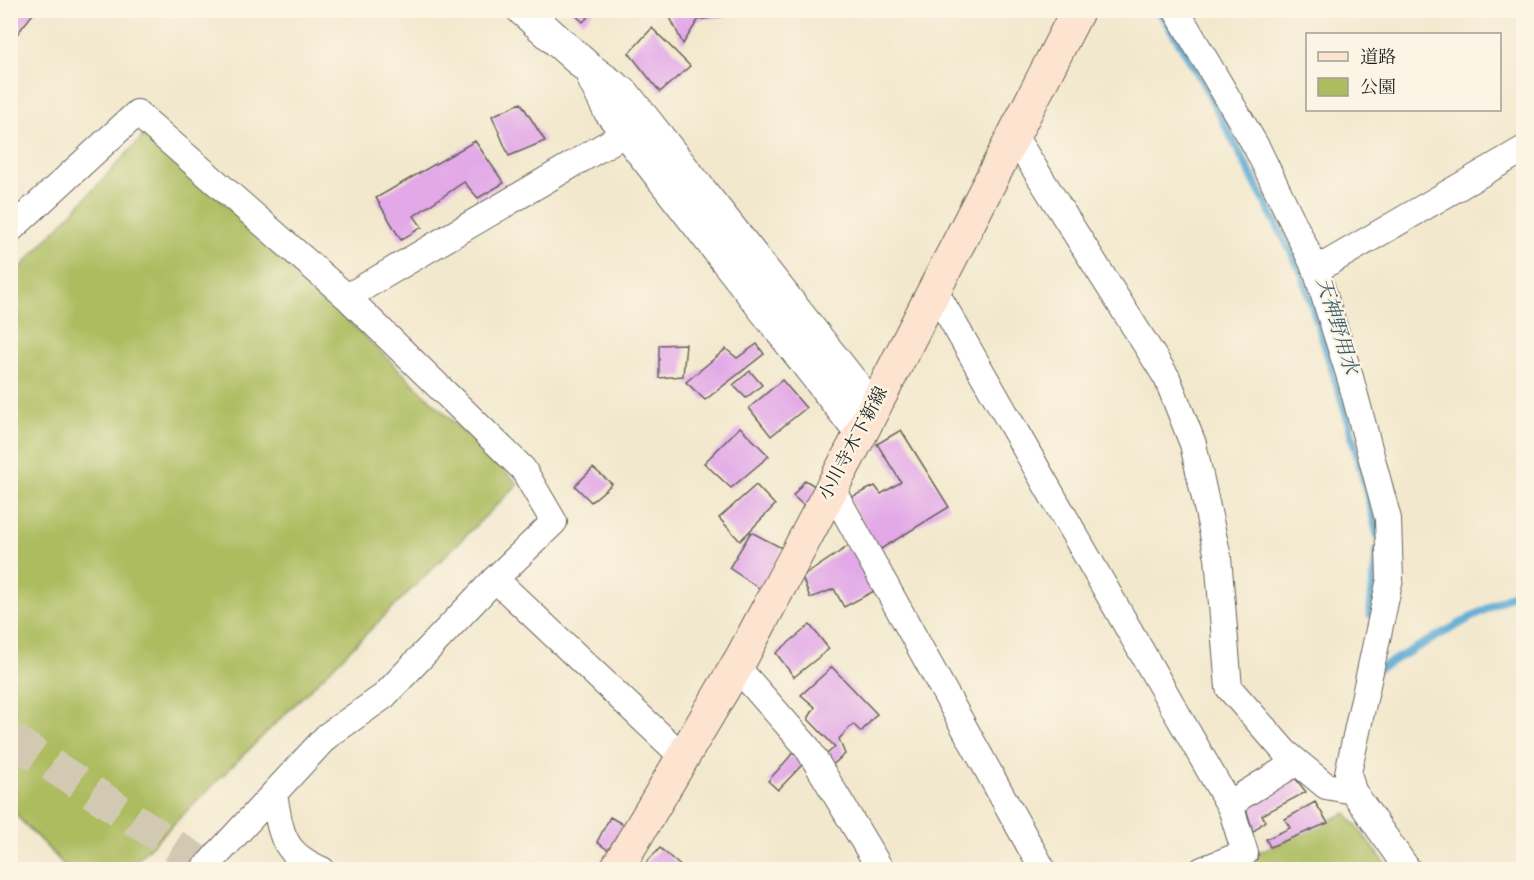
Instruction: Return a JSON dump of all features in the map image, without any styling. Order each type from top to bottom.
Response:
[{"type":"main road","name":"小川寺木下新線","points":[[616,870],[736,666],[867,421],[1077,10]]},
{"type":"street","points":[[523,10],[588,68],[624,94],[867,421]]},
{"type":"street","points":[[1176,10],[1257,148],[1316,270],[1350,377],[1388,519],[1390,579],[1348,773],[1353,791],[1408,870]]},
{"type":"street","points":[[588,68],[609,110],[626,133],[867,421]]},
{"type":"street","points":[[10,230],[137,113],[347,297],[523,469],[554,522],[495,579],[384,696],[327,736],[203,870]]},
{"type":"street","points":[[347,297],[626,133]]},
{"type":"street","points":[[1014,136],[1167,378],[1193,444],[1218,557],[1229,688],[1285,752],[1297,762],[1326,786],[1353,791]]},
{"type":"street","points":[[1316,270],[1524,149]]},
{"type":"street","points":[[934,289],[1231,808],[1245,853],[1202,870]]},
{"type":"street","points":[[831,487],[1043,870]]},
{"type":"street","points":[[495,579],[683,757]]},
{"type":"street","points":[[736,666],[807,747],[881,870]]},
{"type":"street","points":[[1231,808],[1240,797],[1297,762]]},
{"type":"street","points":[[274,794],[281,835],[297,856],[322,870]]},
{"type":"green space","points":[[147,132],[267,243],[518,484],[128,869],[68,869],[11,810],[10,279]]},
{"type":"green space","points":[[1346,813],[1390,869],[1219,870]]},
{"type":"building","points":[[10,10],[36,10],[10,43]]},
{"type":"building","points":[[570,10],[595,10],[583,22]]},
{"type":"building","points":[[679,10],[724,10],[726,16],[698,20],[683,44],[669,15]]},
{"type":"building","points":[[652,28],[690,66],[660,92],[629,53]]},
{"type":"building","points":[[521,103],[545,141],[509,156],[492,116]]},
{"type":"building","points":[[475,141],[504,183],[478,198],[464,182],[414,216],[422,227],[401,240],[376,198]]},
{"type":"building","points":[[686,344],[683,376],[659,378],[659,345]]},
{"type":"building","points":[[757,344],[764,354],[705,400],[686,382],[726,349],[737,358]]},
{"type":"building","points":[[750,371],[762,385],[746,398],[733,385]]},
{"type":"building","points":[[782,380],[806,408],[771,436],[749,408]]},
{"type":"building","points":[[740,427],[769,456],[731,488],[704,463]]},
{"type":"building","points":[[901,430],[949,507],[876,552],[849,498],[875,486],[881,494],[901,482],[877,444]]},
{"type":"building","points":[[593,468],[612,484],[591,502],[575,486]]},
{"type":"building","points":[[805,480],[821,490],[809,510],[793,496]]},
{"type":"building","points":[[756,485],[775,505],[740,541],[719,518]]},
{"type":"building","points":[[751,532],[782,548],[762,590],[729,568]]},
{"type":"building","points":[[850,545],[878,589],[844,607],[834,589],[810,598],[802,577]]},
{"type":"building","points":[[810,625],[829,649],[794,677],[776,653]]},
{"type":"building","points":[[832,667],[877,714],[861,732],[853,724],[839,739],[845,754],[829,768],[821,759],[835,747],[808,719],[815,707],[801,695]]},
{"type":"building","points":[[795,751],[804,763],[778,790],[768,781]]},
{"type":"building","points":[[1291,773],[1306,792],[1262,815],[1265,821],[1253,832],[1245,805]]},
{"type":"building","points":[[1315,802],[1328,823],[1270,847],[1266,839],[1290,828],[1285,819]]},
{"type":"building","points":[[610,817],[624,825],[608,850],[597,842]]},
{"type":"building","points":[[660,848],[685,870],[639,870]]},
{"type":"waterway","name":"天神野用水","points":[[1157,10],[1165,19],[1200,77],[1302,273],[1347,416],[1378,536]]},
{"type":"waterway","name":"天神野用水","points":[[1370,614],[1377,551]]},
{"type":"waterway","name":"天神野用水","points":[[1378,669],[1524,588]]},
{"type":"tunnel","points":[[10,738],[211,870]]}]
